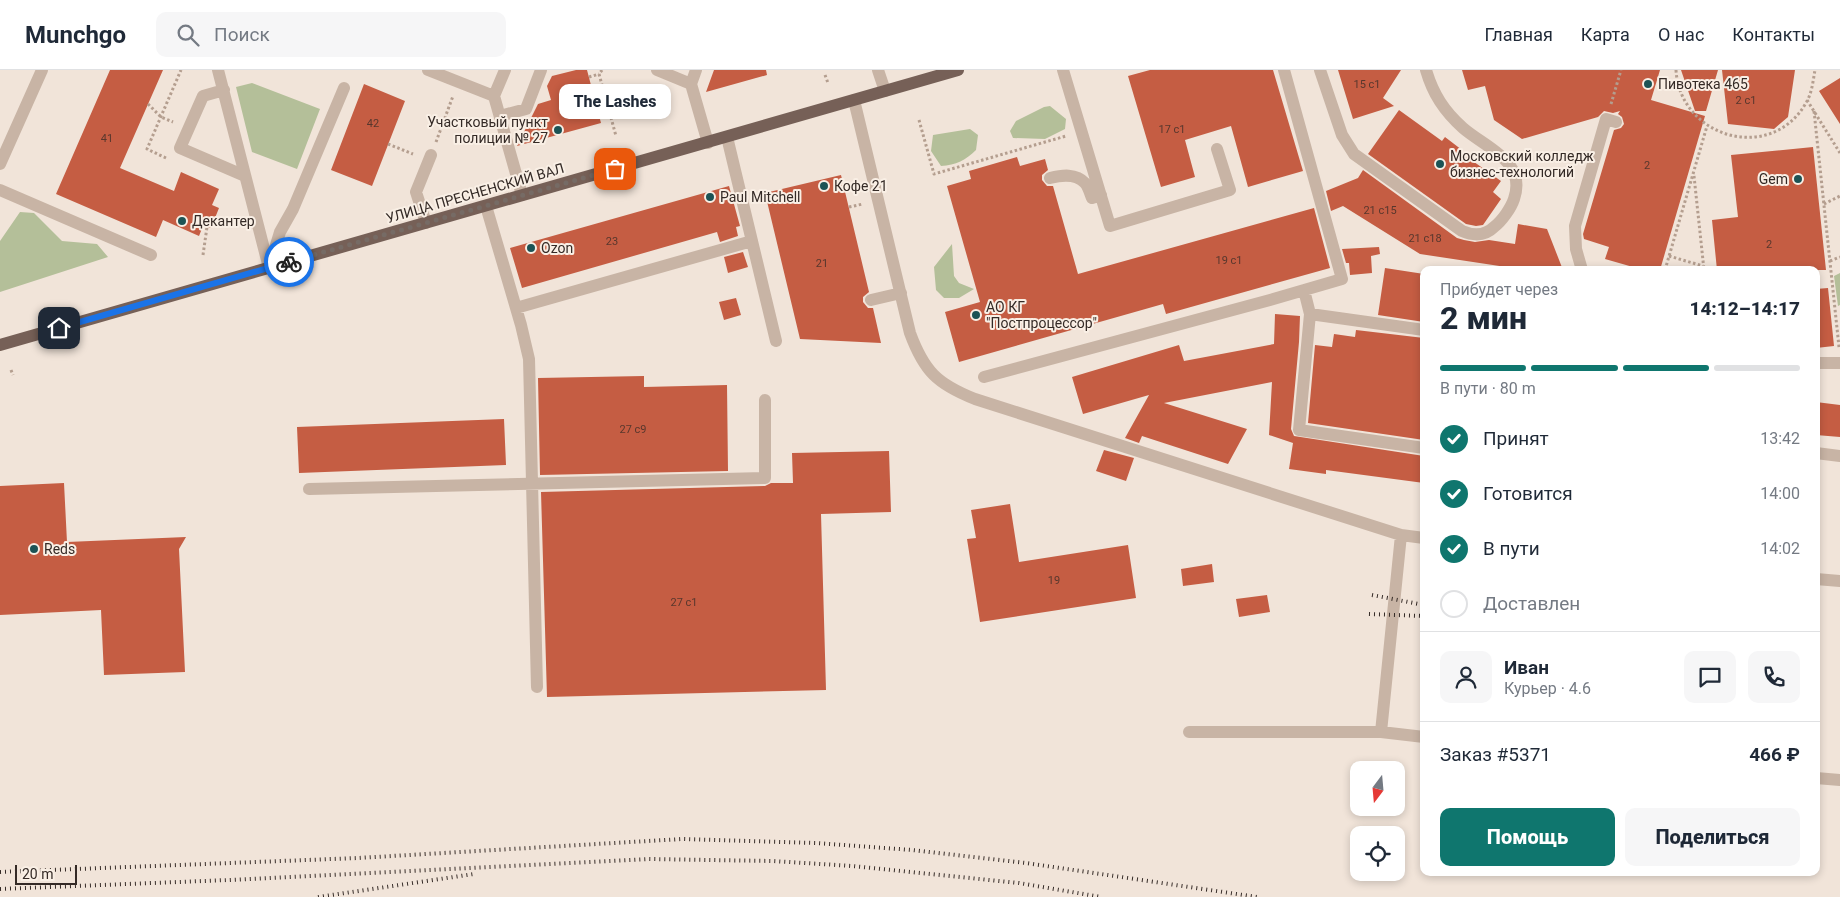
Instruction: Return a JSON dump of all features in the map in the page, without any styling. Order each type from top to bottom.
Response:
[{"type":"main road","name":"УЛИЦА ПРЕСНЕНСКИЙ ВАЛ","points":[[0,345],[958,70]]},
{"type":"street","points":[[0,164],[4,146],[42,70]]},
{"type":"street","points":[[218,70],[269,268]]},
{"type":"street","points":[[428,70],[494,96]]},
{"type":"street","points":[[505,70],[494,96],[522,195]]},
{"type":"street","points":[[500,116],[526,109],[541,70]]},
{"type":"street","points":[[657,70],[691,84]]},
{"type":"street","points":[[696,70],[691,84],[708,142]]},
{"type":"street","points":[[878,70],[885,91]]},
{"type":"street","points":[[1062,70],[1110,226],[1230,190],[1217,149]]},
{"type":"street","points":[[984,377],[1342,279],[1284,70]]},
{"type":"street","points":[[1320,70],[1342,135],[1354,154],[1462,231],[1470,234],[1489,232],[1497,225],[1513,203],[1517,191],[1517,180],[1512,167],[1504,158],[1462,127],[1448,112],[1437,99],[1426,70]]},
{"type":"street","points":[[269,268],[280,232],[293,209],[344,88]]},
{"type":"street","points":[[224,90],[203,96],[180,148],[246,176]]},
{"type":"street","points":[[854,100],[910,333],[925,366],[936,378],[952,390],[975,399],[1401,535],[1420,537]]},
{"type":"street","points":[[1581,266],[1576,249],[1575,226],[1611,121]]},
{"type":"street","points":[[727,137],[776,341]]},
{"type":"street","points":[[426,223],[416,192],[430,157]]},
{"type":"street","points":[[1050,178],[1073,176],[1085,183],[1092,198],[1100,195]]},
{"type":"street","points":[[0,190],[151,255]]},
{"type":"street","points":[[486,206],[529,360],[537,688]]},
{"type":"street","points":[[516,308],[752,241]]},
{"type":"street","points":[[1304,290],[1310,314],[1299,430],[1420,447]]},
{"type":"street","points":[[871,300],[900,293]]},
{"type":"street","points":[[1310,314],[1420,329]]},
{"type":"street","points":[[1820,363],[1840,363]]},
{"type":"street","points":[[308,489],[765,478],[765,400]]},
{"type":"street","points":[[1820,454],[1840,456]]},
{"type":"street","points":[[1380,732],[1401,535]]},
{"type":"street","points":[[1820,579],[1840,581]]},
{"type":"street","points":[[1189,732],[1380,732],[1420,737]]},
{"type":"street","points":[[1820,778],[1840,780]]},
{"type":"path","points":[[1611,121],[1621,70]]},
{"type":"path","points":[[1676,70],[1680,91],[1689,108],[1707,126],[1719,132],[1738,137],[1757,137],[1776,131],[1792,120],[1807,100],[1812,88],[1815,70]]},
{"type":"path","points":[[589,77],[600,72],[616,136]]},
{"type":"path","points":[[825,75],[828,83]]},
{"type":"path","points":[[388,144],[430,157],[459,82]]},
{"type":"path","points":[[1807,100],[1840,153]]},
{"type":"path","points":[[148,104],[161,117],[188,129]]},
{"type":"path","points":[[1814,111],[1839,348]]},
{"type":"path","points":[[919,120],[934,174],[1081,132]]},
{"type":"path","points":[[1666,266],[1707,126]]},
{"type":"path","points":[[1693,174],[1703,266]]},
{"type":"path","points":[[1824,204],[1840,196]]},
{"type":"path","points":[[203,255],[207,227]]},
{"type":"path","points":[[1670,256],[1698,266]]},
{"type":"path","points":[[1830,261],[1840,257]]},
{"type":"path","points":[[11,370],[13,375]]},
{"type":"green space","points":[[252,83],[320,109],[297,169],[252,152],[236,87]]},
{"type":"green space","points":[[1050,106],[1066,119],[1065,129],[1045,139],[1013,138],[1010,131],[1016,121],[1044,107]]},
{"type":"green space","points":[[970,129],[978,135],[976,150],[960,161],[941,166],[931,151],[933,135]]},
{"type":"green space","points":[[20,212],[34,213],[62,241],[97,244],[108,257],[0,292],[0,241]]},
{"type":"green space","points":[[952,244],[954,276],[959,283],[974,289],[959,298],[944,298],[936,290],[934,267]]},
{"type":"green space","points":[[1840,273],[1840,305],[1838,306],[1834,276]]},
{"type":"building","points":[[110,70],[163,70],[120,168],[174,191],[181,172],[219,189],[212,205],[219,208],[211,228],[203,226],[199,236],[163,220],[156,237],[56,194]]},
{"type":"building","points":[[576,70],[587,70],[601,123],[517,146],[538,104],[551,100],[547,86],[552,76]]},
{"type":"building","points":[[714,70],[766,70],[767,75],[706,92]]},
{"type":"building","points":[[1150,70],[1273,70],[1303,171],[1248,187],[1231,126],[1185,140],[1195,177],[1161,187],[1128,76]]},
{"type":"building","points":[[1338,70],[1401,70],[1383,98],[1394,106],[1353,119]]},
{"type":"building","points":[[1462,70],[1660,70],[1651,100],[1705,116],[1661,266],[1630,266],[1605,259],[1609,247],[1584,239],[1583,234],[1614,130],[1621,128],[1624,124],[1622,117],[1618,114],[1620,111],[1613,113],[1604,111],[1598,117],[1522,139],[1494,120],[1485,86],[1468,90]]},
{"type":"building","points":[[1681,70],[1718,70],[1706,111],[1695,111]]},
{"type":"building","points":[[1722,70],[1795,70],[1788,117],[1774,129],[1728,124]]},
{"type":"building","points":[[1840,78],[1840,124],[1819,91]]},
{"type":"building","points":[[364,84],[405,101],[372,186],[331,170]]},
{"type":"building","points":[[1399,110],[1442,141],[1445,137],[1462,150],[1460,152],[1501,181],[1493,192],[1501,199],[1483,225],[1466,224],[1368,154]]},
{"type":"building","points":[[1813,147],[1826,270],[1820,270],[1820,266],[1717,266],[1712,220],[1738,217],[1731,155]]},
{"type":"building","points":[[1017,157],[1020,166],[1045,159],[1048,170],[1042,175],[1042,180],[1047,186],[1053,186],[1078,274],[1314,208],[1330,268],[1166,314],[1163,304],[959,362],[945,312],[980,302],[947,186],[971,179],[969,171]]},
{"type":"building","points":[[1363,170],[1457,238],[1464,240],[1475,242],[1489,240],[1515,244],[1518,224],[1547,229],[1561,266],[1500,266],[1420,254],[1343,206],[1331,211],[1326,191],[1358,178]]},
{"type":"building","points":[[841,175],[869,292],[863,297],[863,302],[868,308],[873,308],[881,343],[800,339],[765,193]]},
{"type":"building","points":[[729,186],[740,226],[736,227],[738,236],[720,242],[717,232],[522,288],[510,248]]},
{"type":"building","points":[[1379,247],[1380,254],[1371,256],[1372,273],[1350,275],[1349,263],[1346,263],[1342,249]]},
{"type":"building","points":[[743,252],[748,267],[728,273],[724,257]]},
{"type":"building","points":[[1385,268],[1420,273],[1420,321],[1378,315]]},
{"type":"building","points":[[1828,288],[1834,346],[1820,348],[1820,289]]},
{"type":"building","points":[[736,298],[741,315],[724,320],[719,302]]},
{"type":"building","points":[[1275,314],[1300,316],[1291,429],[1294,436],[1420,455],[1420,482],[1326,470],[1326,474],[1289,469],[1293,443],[1269,435],[1272,382],[1164,403],[1247,429],[1228,464],[1142,436],[1139,443],[1125,438],[1149,395],[1083,414],[1072,377],[1179,345],[1184,361],[1274,344]]},
{"type":"building","points":[[1356,330],[1420,338],[1420,439],[1308,423],[1315,345],[1332,347],[1334,334],[1355,337]]},
{"type":"building","points":[[644,376],[644,387],[727,385],[728,471],[540,475],[538,378]]},
{"type":"building","points":[[1820,402],[1840,405],[1840,437],[1820,435]]},
{"type":"building","points":[[504,419],[506,465],[299,473],[297,427]]},
{"type":"building","points":[[1104,450],[1134,458],[1126,481],[1096,471]]},
{"type":"building","points":[[889,451],[891,512],[821,514],[826,690],[547,697],[541,492],[765,486],[771,483],[793,483],[792,453]]},
{"type":"building","points":[[64,483],[67,542],[186,537],[179,549],[185,672],[104,675],[101,610],[0,615],[0,486]]},
{"type":"building","points":[[1010,504],[1019,562],[1128,545],[1136,598],[980,622],[967,539],[976,538],[971,510]]},
{"type":"building","points":[[1212,564],[1214,582],[1183,586],[1181,569]]},
{"type":"building","points":[[1267,595],[1270,612],[1239,617],[1236,599]]},
{"type":"railway","points":[[1372,595],[1420,604]]},
{"type":"railway","points":[[1369,614],[1420,616]]},
{"type":"railway","points":[[0,872],[358,858],[682,839],[816,843],[912,850],[1026,863],[1257,897]]},
{"type":"railway","points":[[0,889],[229,880],[648,859],[773,861],[852,866],[1019,883],[1101,897]]},
{"type":"railway","points":[[318,897],[474,874]]},
{"type":"way so far","points":[[289,262],[615,169]]},
{"type":"place","name":"Пивотека 465","points":[[1648,84]]},
{"type":"place","name":"Участковый пункт полиции № 27","points":[[558,130]]},
{"type":"place","name":"Московский колледж бизнес-технологий","points":[[1440,164]]},
{"type":"place","name":"The Lashes","points":[[615,169]]},
{"type":"place","name":"Gem","points":[[1798,179]]},
{"type":"place","name":"Кофе 21","points":[[824,186]]},
{"type":"place","name":"Paul Mitchell","points":[[710,197]]},
{"type":"place","name":"Декантер","points":[[182,221]]},
{"type":"place","name":"Ozon","points":[[531,248]]},
{"type":"place","name":"АО КГ \"Постпроцессор\"","points":[[976,315]]},
{"type":"place","name":"Reds","points":[[34,549]]},
{"type":"route","points":[[59,328],[289,262]]}]
